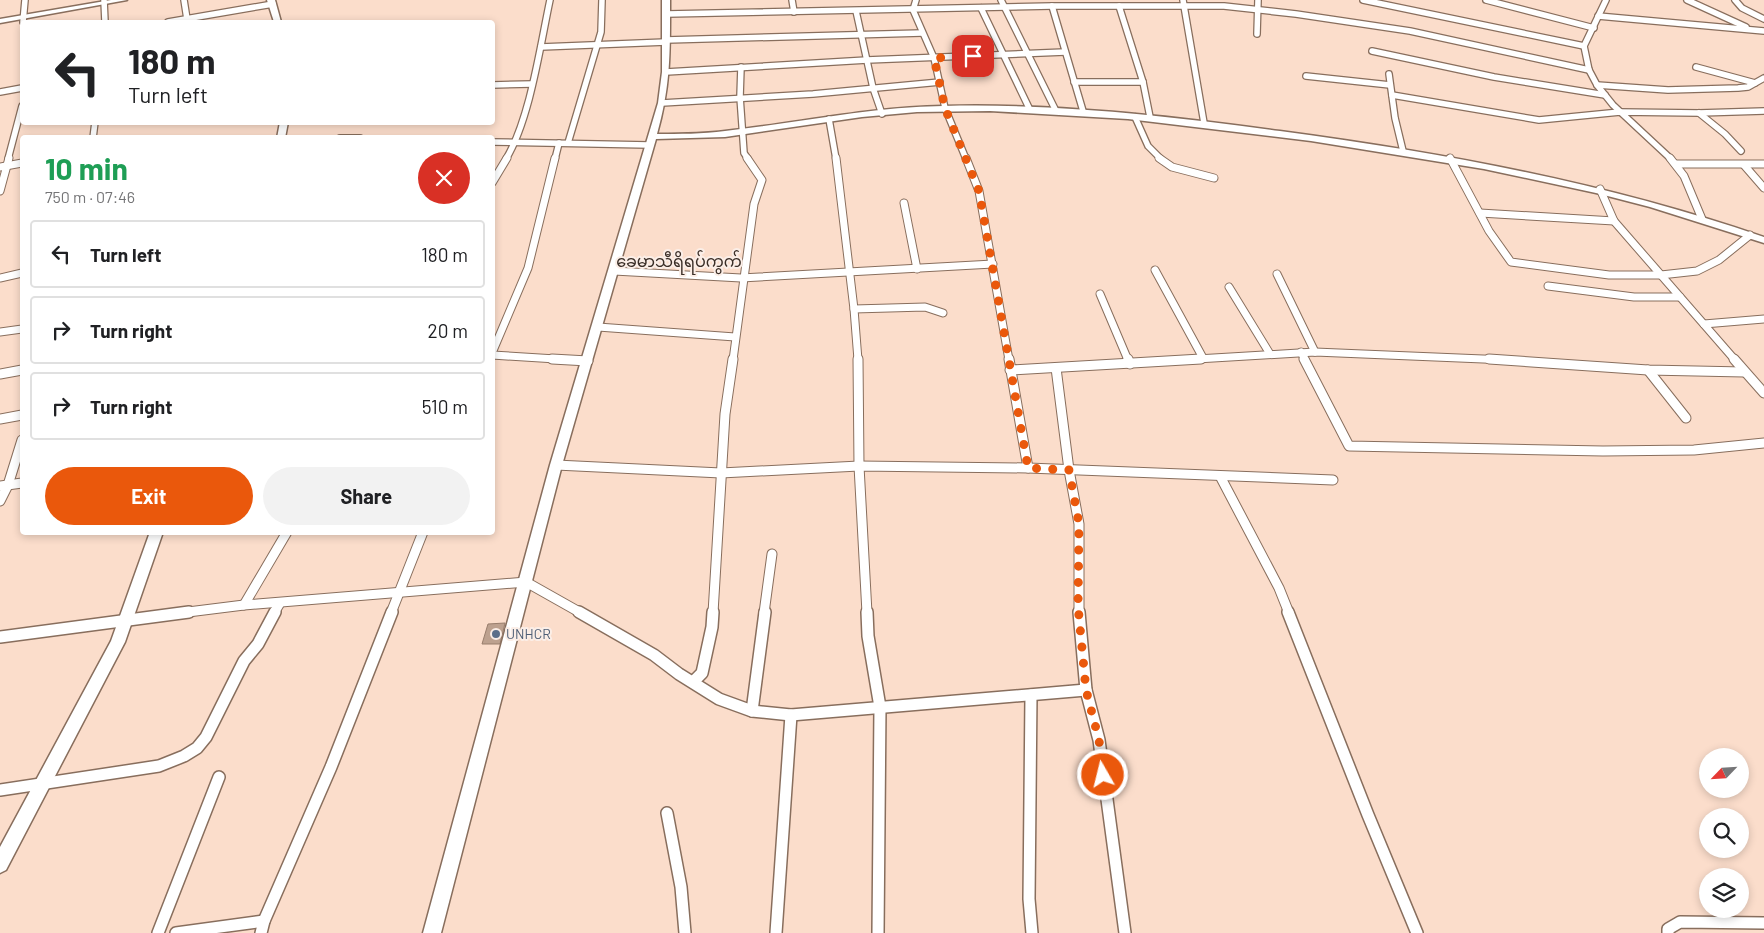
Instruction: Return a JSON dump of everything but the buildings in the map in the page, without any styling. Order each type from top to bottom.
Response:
[{"type":"street","points":[[25,0],[23,20],[104,2],[123,0]]},
{"type":"street","points":[[184,0],[187,19]]},
{"type":"street","points":[[495,178],[516,143],[541,47],[550,0]]},
{"type":"street","points":[[568,143],[601,32],[602,0]]},
{"type":"street","points":[[432,933],[556,465],[598,327],[662,103],[666,72],[666,0]]},
{"type":"street","points":[[792,0],[794,12]]},
{"type":"street","points":[[916,0],[913,10],[934,58],[945,108],[979,191],[1028,468]]},
{"type":"street","points":[[1002,0],[1003,7],[1056,111]]},
{"type":"street","points":[[1257,34],[1258,0]]},
{"type":"street","points":[[1363,0],[1371,0],[1584,46]]},
{"type":"street","points":[[1486,0],[1594,28]]},
{"type":"street","points":[[1687,0],[1752,30]]},
{"type":"street","points":[[1735,0],[1742,8],[1764,19]]},
{"type":"street","points":[[1603,1],[1594,28],[1584,46],[1588,70],[1597,85],[1620,112],[1676,164],[1684,176],[1702,219]]},
{"type":"street","points":[[104,2],[105,20]]},
{"type":"street","points":[[181,20],[272,2],[277,20]]},
{"type":"street","points":[[667,14],[1119,6],[1183,2],[1259,10],[1410,31],[1588,70]]},
{"type":"street","points":[[1183,2],[1204,124]]},
{"type":"street","points":[[1052,6],[1083,111]]},
{"type":"street","points":[[1119,6],[1143,82],[1150,117]]},
{"type":"street","points":[[981,8],[1030,110]]},
{"type":"street","points":[[856,11],[873,88],[882,114]]},
{"type":"street","points":[[1598,16],[1764,31]]},
{"type":"street","points":[[0,21],[20,20]]},
{"type":"street","points":[[541,47],[922,33]]},
{"type":"street","points":[[1372,51],[1494,77],[1605,95]]},
{"type":"street","points":[[666,72],[867,60],[1065,52]]},
{"type":"street","points":[[693,682],[702,673],[712,627],[725,414],[754,204],[762,180],[744,153],[741,132],[741,67]]},
{"type":"street","points":[[1696,67],[1756,83]]},
{"type":"street","points":[[1389,74],[1404,151]]},
{"type":"street","points":[[1306,76],[1390,85]]},
{"type":"street","points":[[1597,85],[1668,90],[1738,88],[1756,83],[1764,78]]},
{"type":"street","points":[[662,103],[813,94],[940,82]]},
{"type":"street","points":[[1074,82],[1143,82]]},
{"type":"street","points":[[495,84],[532,84]]},
{"type":"street","points":[[0,92],[20,88]]},
{"type":"street","points":[[1392,95],[1534,120],[1620,112],[1698,113],[1764,111]]},
{"type":"street","points":[[495,142],[650,141],[741,132],[830,119],[945,108],[1083,111],[1150,117],[1450,158],[1600,189],[1702,219],[1764,240]]},
{"type":"street","points":[[1698,113],[1725,134],[1741,151]]},
{"type":"street","points":[[0,191],[20,115]]},
{"type":"street","points":[[1134,116],[1147,143],[1158,158],[1178,170],[1214,178]]},
{"type":"street","points":[[830,119],[839,174],[854,309],[858,360],[858,466],[868,636],[880,707],[878,933]]},
{"type":"street","points":[[495,347],[528,268],[558,143]]},
{"type":"street","points":[[1450,158],[1506,259],[1511,262],[1608,275],[1697,271],[1719,260],[1750,235]]},
{"type":"street","points":[[0,167],[20,163]]},
{"type":"street","points":[[1676,164],[1764,164]]},
{"type":"street","points":[[1744,165],[1764,188]]},
{"type":"street","points":[[1600,189],[1614,220],[1764,393]]},
{"type":"street","points":[[904,202],[917,268]]},
{"type":"street","points":[[1480,213],[1614,220]]},
{"type":"street","points":[[614,271],[745,278],[993,264]]},
{"type":"street","points":[[1155,270],[1203,358]]},
{"type":"street","points":[[0,278],[20,273]]},
{"type":"street","points":[[1277,274],[1315,352]]},
{"type":"street","points":[[1548,286],[1634,297],[1680,297]]},
{"type":"street","points":[[1229,287],[1270,354]]},
{"type":"street","points":[[1100,294],[1130,364]]},
{"type":"street","points":[[854,309],[925,307],[943,313]]},
{"type":"street","points":[[1704,324],[1764,319]]},
{"type":"street","points":[[598,327],[735,337]]},
{"type":"street","points":[[0,332],[20,329]]},
{"type":"street","points":[[1301,352],[1349,446],[1603,451],[1694,450],[1764,443]]},
{"type":"street","points":[[1010,370],[1315,352],[1489,358],[1648,370],[1744,372]]},
{"type":"street","points":[[495,354],[588,361]]},
{"type":"street","points":[[1056,368],[1069,470],[1079,524],[1078,606],[1086,690],[1099,740],[1125,933]]},
{"type":"street","points":[[0,374],[20,370]]},
{"type":"street","points":[[1648,370],[1686,418]]},
{"type":"street","points":[[0,419],[20,415]]},
{"type":"street","points":[[0,501],[20,445]]},
{"type":"street","points":[[556,465],[721,473],[858,466],[1028,468],[1332,480]]},
{"type":"street","points":[[1220,476],[1279,588],[1417,933]]},
{"type":"street","points":[[4,486],[20,482]]},
{"type":"street","points":[[0,864],[118,642],[156,535]]},
{"type":"street","points":[[244,605],[285,535]]},
{"type":"street","points":[[176,933],[263,927],[331,767],[422,535]]},
{"type":"street","points":[[752,711],[772,554]]},
{"type":"street","points":[[1,638],[244,605],[401,590],[526,582],[654,655],[718,699],[752,711],[791,715],[1086,690]]},
{"type":"street","points":[[0,790],[158,766],[184,756],[197,748],[206,737],[244,661],[258,644],[280,603]]},
{"type":"street","points":[[1031,694],[1029,899],[1032,933]]},
{"type":"street","points":[[776,933],[791,715]]},
{"type":"street","points":[[158,933],[220,776]]},
{"type":"street","points":[[667,813],[681,887],[685,933]]},
{"type":"street","points":[[1668,933],[1668,929],[1680,922],[1764,923]]},
{"type":"place","name":"UNHCR","points":[[496,634]]},
{"type":"district","name":"ခေမာသီရိရပ်ကွက်","points":[[679,261]]},
{"type":"route","points":[[973,56],[934,58],[945,108],[979,191],[1028,468],[1069,470],[1079,524],[1078,606],[1086,690],[1099,740],[1103,775]]}]
